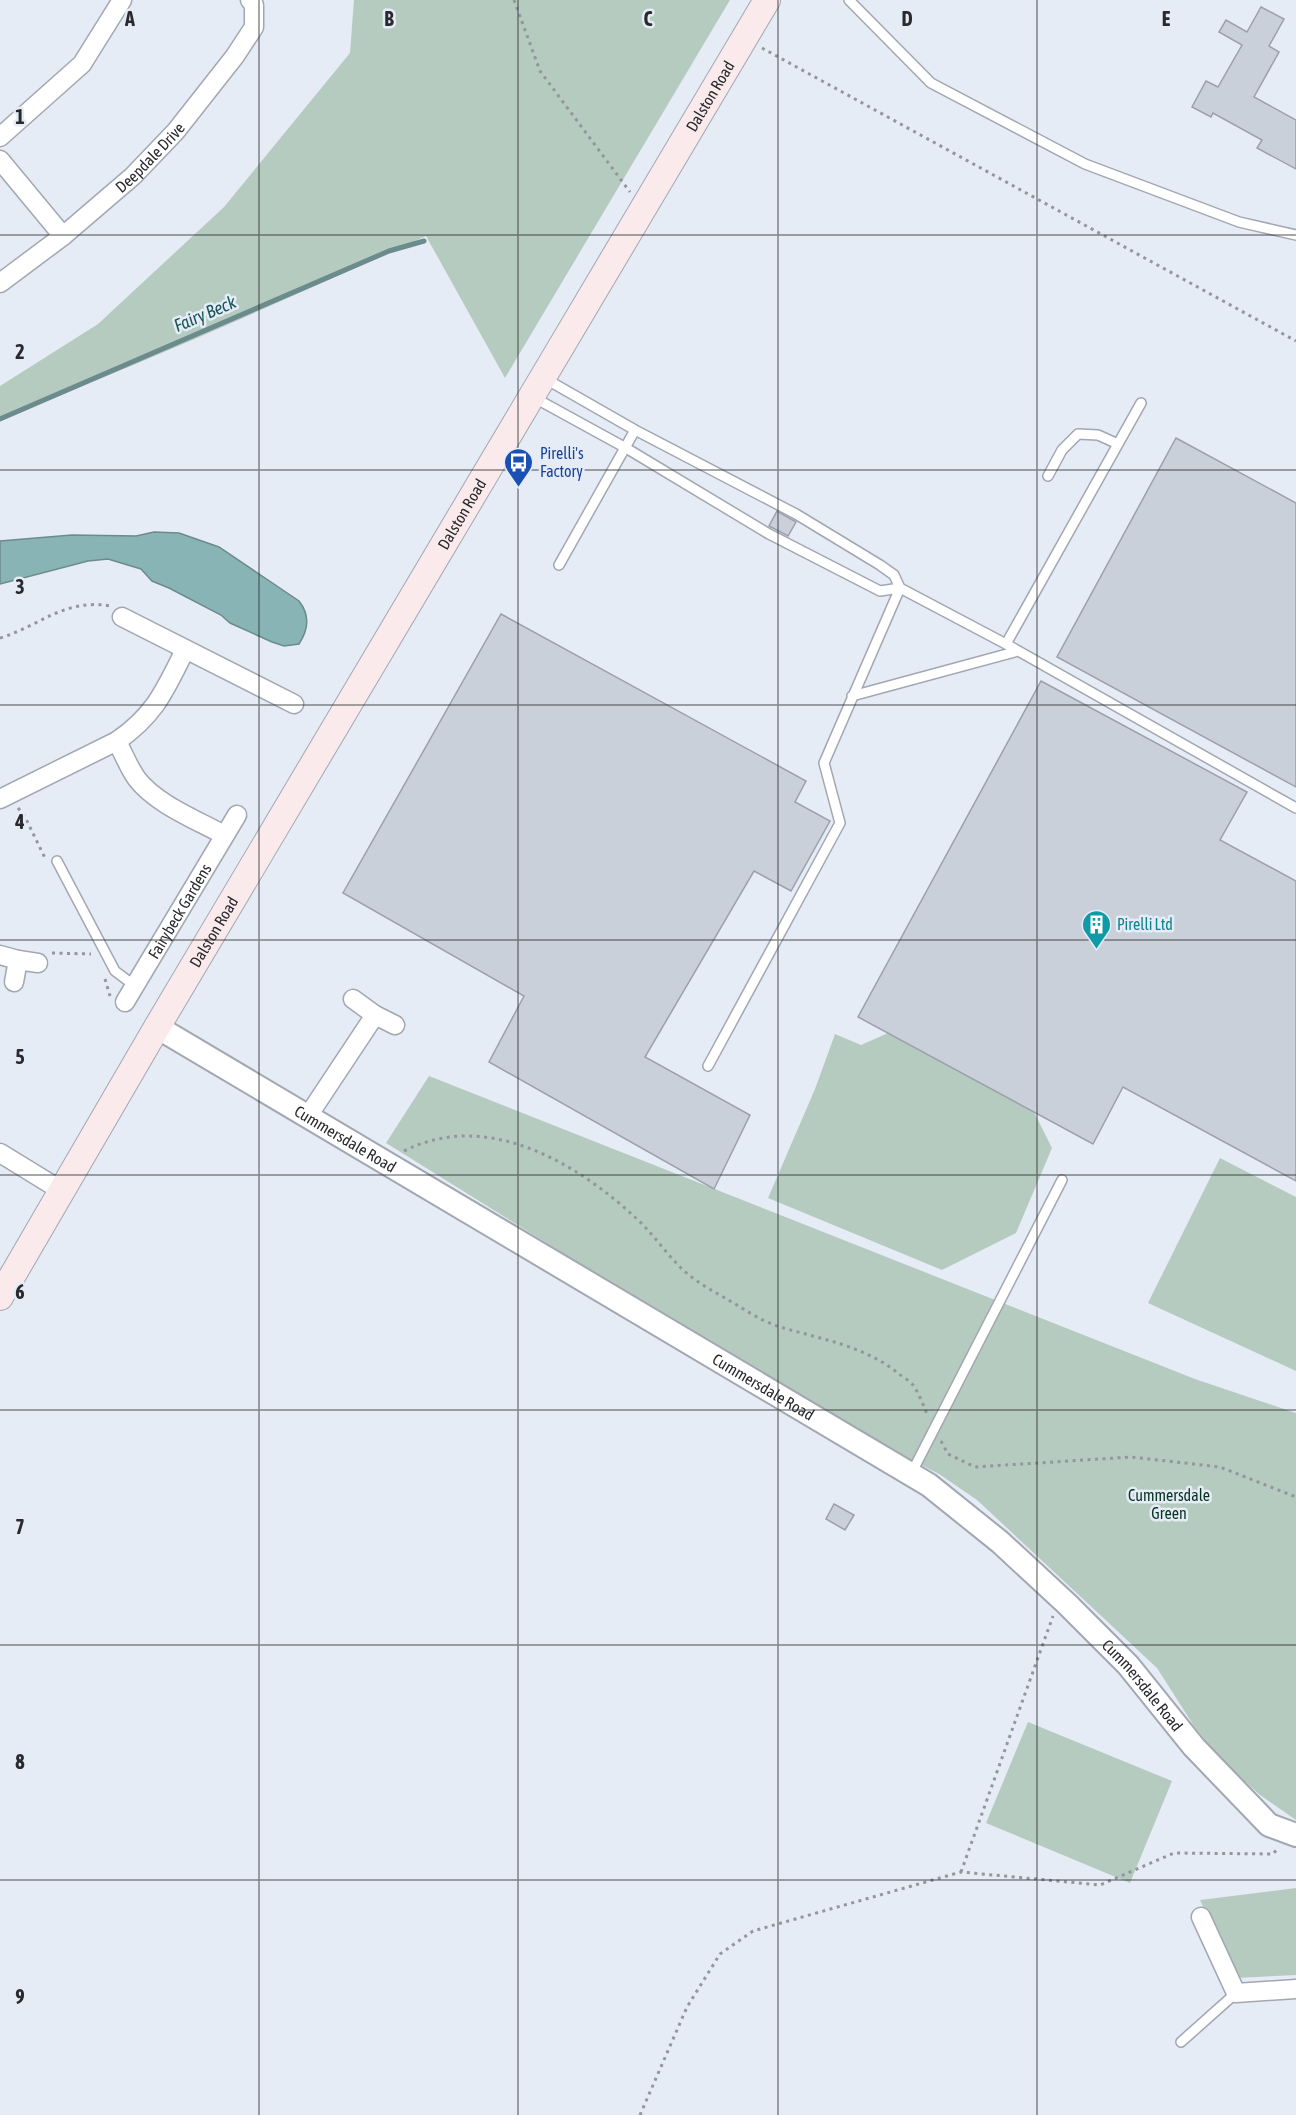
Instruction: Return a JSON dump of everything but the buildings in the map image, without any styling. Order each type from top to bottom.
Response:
[{"type":"main road","name":"Dalston Road","points":[[0,1297],[157,1027],[767,0]]},
{"type":"street","points":[[0,137],[82,64],[122,0]]},
{"type":"street","name":"Deepdale Drive","points":[[0,283],[63,236],[140,169],[176,131],[236,56],[254,27],[254,5],[250,0]]},
{"type":"street","points":[[0,160],[63,236]]},
{"type":"street","points":[[122,617],[294,704]]},
{"type":"street","points":[[0,798],[117,741],[141,722],[158,702],[185,650]]},
{"type":"street","points":[[117,741],[137,779],[165,803],[224,835]]},
{"type":"street","name":"Fairybeck Gardens","points":[[125,1002],[237,815]]},
{"type":"street","points":[[14,982],[9,957],[38,963]]},
{"type":"street","points":[[353,999],[375,1015],[396,1025]]},
{"type":"street","points":[[308,1116],[375,1015]]},
{"type":"street","name":"Cummersdale Road","points":[[157,1027],[929,1485],[1000,1542],[1060,1597],[1128,1665],[1194,1747],[1269,1825],[1294,1834]]},
{"type":"street","points":[[0,1153],[62,1191]]},
{"type":"street","points":[[1201,1917],[1236,1993],[1296,1989]]},
{"type":"lane","points":[[849,0],[931,83],[1085,164],[1239,222],[1296,235]]},
{"type":"lane","points":[[537,387],[635,430],[796,514],[894,575],[900,588],[824,763],[840,823],[708,1066]]},
{"type":"lane","points":[[537,387],[626,448],[769,534],[880,591],[900,588],[1006,644],[1296,808]]},
{"type":"lane","points":[[1006,644],[1141,403]]},
{"type":"lane","points":[[559,565],[635,430]]},
{"type":"lane","points":[[1048,476],[1062,450],[1078,434],[1098,435],[1118,444]]},
{"type":"lane","points":[[852,696],[1018,651]]},
{"type":"lane","points":[[57,861],[115,971],[135,986]]},
{"type":"lane","points":[[911,1474],[1062,1180]]},
{"type":"lane","points":[[1181,2042],[1236,1993]]},
{"type":"path","points":[[514,0],[540,71],[643,209]]},
{"type":"path","points":[[744,39],[1296,341]]},
{"type":"path","points":[[38,963],[45,953],[92,954]]},
{"type":"path","points":[[389,1164],[405,1150],[429,1140],[455,1136],[482,1136],[523,1145],[555,1159],[583,1174],[612,1197],[659,1241],[680,1267],[700,1283],[775,1325],[872,1355],[894,1370],[913,1386],[948,1454],[975,1467],[1131,1457],[1220,1467],[1296,1497]]},
{"type":"path","points":[[961,1872],[1060,1597]]},
{"type":"path","points":[[640,2115],[687,2007],[720,1954],[753,1931],[961,1872],[1100,1885],[1174,1853],[1273,1854],[1294,1834]]},
{"type":"green space","points":[[354,0],[730,0],[505,378],[426,236],[107,376],[0,419],[0,386],[98,324],[224,207],[350,53]]},
{"type":"green space","points":[[888,1033],[1034,1112],[1052,1148],[1016,1233],[942,1270],[768,1198],[815,1089],[835,1034],[861,1045]]},
{"type":"green space","name":"Cummersdale Green","points":[[429,1076],[1195,1379],[1296,1413],[1296,1820],[1260,1795],[1221,1760],[1194,1726],[1157,1668],[977,1500],[939,1474],[905,1457],[561,1252],[386,1143]]},
{"type":"green space","points":[[1220,1158],[1296,1197],[1296,1371],[1148,1303]]},
{"type":"green space","points":[[1028,1722],[1172,1781],[1130,1883],[986,1823]]},
{"type":"green space","points":[[1296,1888],[1296,1975],[1235,1978],[1200,1900]]},
{"type":"shaded area","points":[[154,532],[179,533],[219,547],[299,601],[303,606],[307,622],[305,633],[299,644],[284,646],[272,642],[230,623],[221,615],[152,581],[141,569],[108,559],[88,561],[0,584],[0,541],[72,535],[136,536]]},
{"type":"waterway","name":"Fairy Beck","points":[[0,419],[389,251],[424,241]]},
{"type":"place","name":"Pirelli's Factory","points":[[519,488]]},
{"type":"place","name":"Pirelli Ltd","points":[[1096,950]]}]
